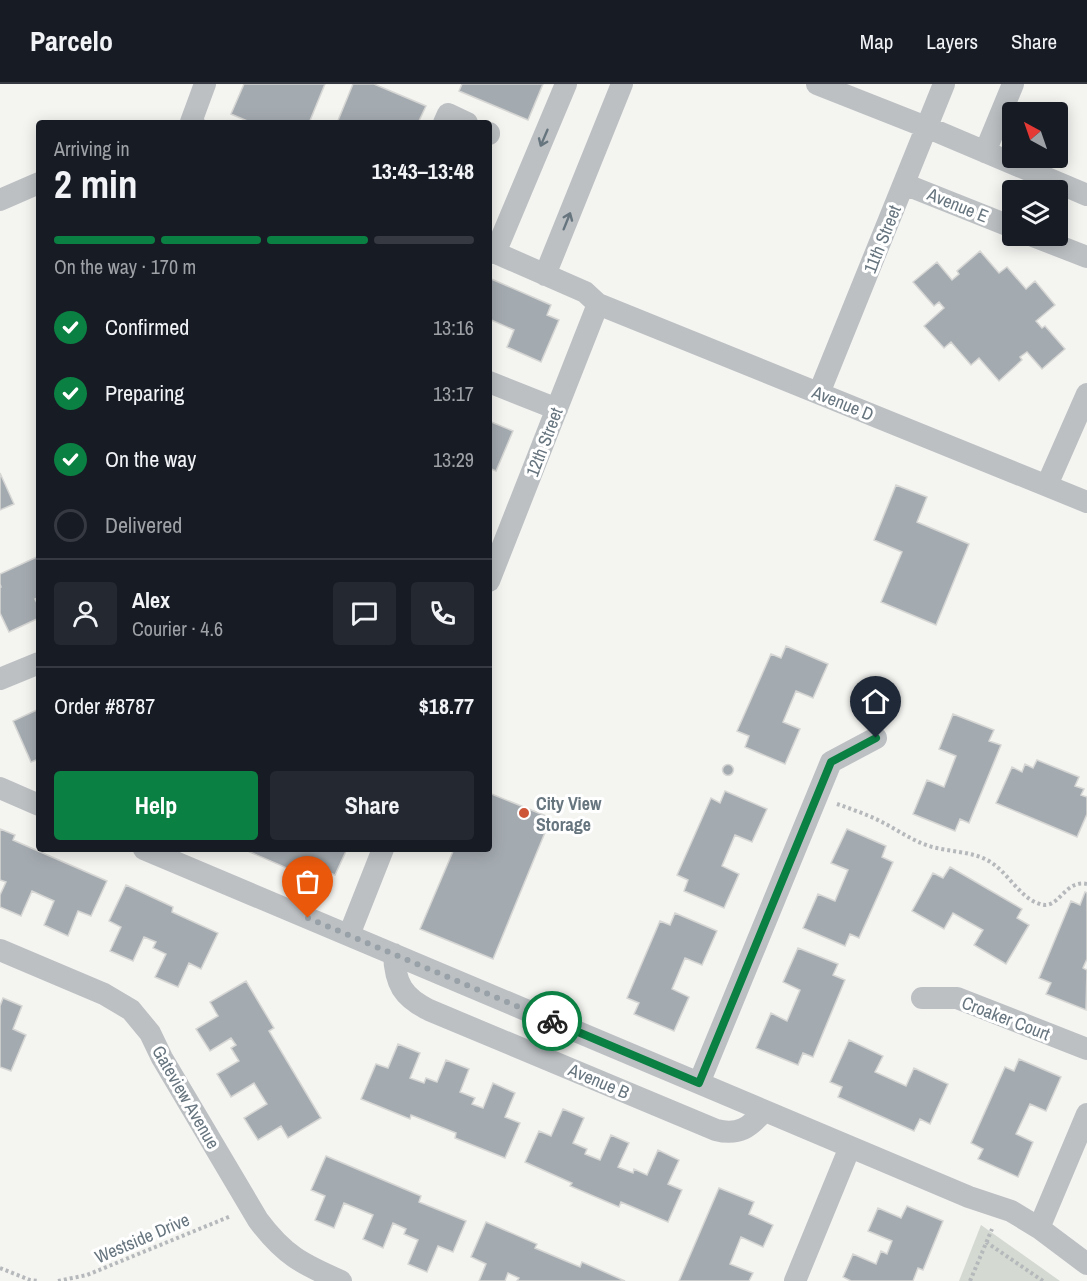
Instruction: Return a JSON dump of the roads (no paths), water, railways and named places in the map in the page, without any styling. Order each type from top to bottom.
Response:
[{"type":"street","points":[[192,120],[205,84]]},
{"type":"street","points":[[492,251],[566,84]]},
{"type":"street","points":[[545,275],[622,84]]},
{"type":"street","points":[[817,84],[1087,195]]},
{"type":"street","name":"11th Street","points":[[819,393],[944,84]]},
{"type":"street","points":[[985,152],[1013,84]]},
{"type":"street","points":[[445,120],[448,114],[461,120]]},
{"type":"street","points":[[0,200],[36,184]]},
{"type":"street","name":"Avenue E","points":[[904,184],[1002,223]]},
{"type":"street","points":[[1059,246],[1087,257]]},
{"type":"street","name":"Avenue D","points":[[492,251],[585,292],[598,304],[1087,502]]},
{"type":"street","name":"12th Street","points":[[492,573],[598,304]]},
{"type":"street","points":[[492,383],[557,409]]},
{"type":"street","points":[[1047,486],[1087,394]]},
{"type":"street","points":[[0,679],[36,664]]},
{"type":"street","points":[[699,1083],[831,762],[876,738]]},
{"type":"street","points":[[0,788],[36,804]]},
{"type":"street","name":"Avenue B","points":[[151,852],[969,1197],[1011,1211],[1039,1228],[1087,1264]]},
{"type":"street","points":[[349,935],[382,852]]},
{"type":"street","name":"Gateview Avenue","points":[[0,950],[104,993],[131,1010],[150,1033],[162,1058],[258,1220],[290,1255],[303,1264],[341,1281]]},
{"type":"street","name":"Avenue B","points":[[394,954],[396,976],[404,993],[429,1010],[716,1130],[740,1131],[765,1111]]},
{"type":"street","name":"Croaker Court","points":[[922,998],[957,998],[1087,1049]]},
{"type":"street","points":[[1039,1228],[1087,1114]]},
{"type":"street","points":[[795,1281],[850,1147]]},
{"type":"place","name":"City View Storage","points":[[524,813]]}]
